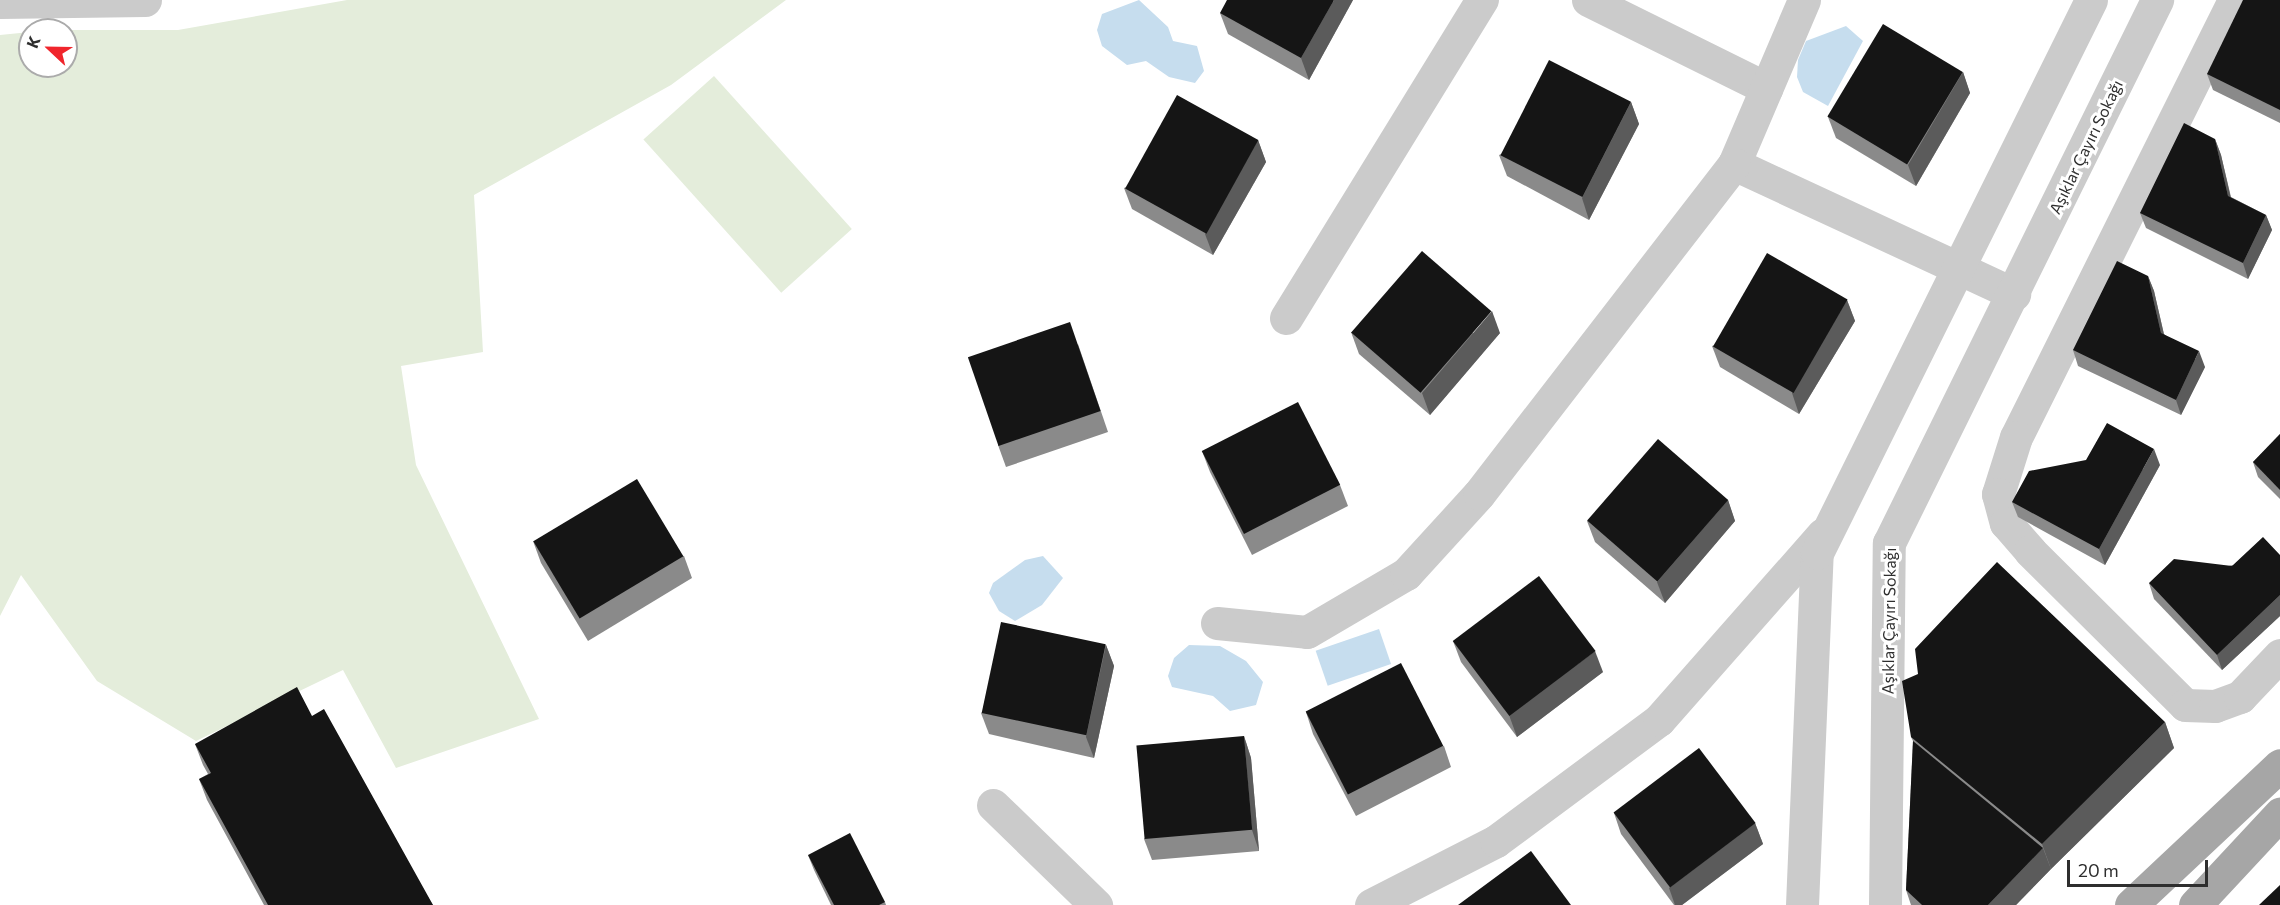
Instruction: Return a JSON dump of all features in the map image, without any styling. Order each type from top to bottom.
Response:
[{"type":"main road","points":[[2131,905],[2280,765]]},
{"type":"main road","points":[[2195,905],[2280,814]]},
{"type":"street","points":[[0,2],[145,0]]},
{"type":"street","points":[[1286,318],[1482,0]]},
{"type":"street","points":[[1588,0],[1766,88]]},
{"type":"street","points":[[1218,623],[1307,632],[1406,574],[1479,494],[1734,164],[1804,0]]},
{"type":"street","points":[[1802,905],[1817,553],[1830,525],[1971,270],[2091,0]]},
{"type":"street","name":"Aşıklar Çayırı Sokağı","points":[[1885,905],[1889,543],[2014,294],[2157,0]]},
{"type":"street","points":[[2234,0],[2016,437],[1998,494],[2006,523],[2030,551],[2185,705],[2216,706],[2240,697],[2280,655]]},
{"type":"street","points":[[1734,164],[1971,270],[2014,294]]},
{"type":"street","points":[[1371,905],[1496,840],[1659,720],[1830,525]]},
{"type":"street","points":[[993,805],[1096,905]]},
{"type":"green space","points":[[347,0],[786,0],[671,85],[474,195],[483,352],[401,366],[416,465],[539,719],[396,768],[343,670],[196,741],[97,681],[21,575],[0,616],[0,35],[18,33],[18,78],[78,78],[78,30],[178,30]]},
{"type":"green space","points":[[714,76],[852,229],[781,293],[643,140]]},
{"type":"water","points":[[1139,0],[1168,27],[1173,41],[1197,46],[1204,71],[1195,83],[1169,77],[1146,61],[1127,65],[1102,46],[1097,30],[1102,14]]},
{"type":"water","points":[[1846,26],[1863,41],[1828,106],[1803,92],[1797,77],[1798,60],[1806,41]]},
{"type":"water","points":[[1043,556],[1063,578],[1042,605],[1015,621],[999,611],[989,593],[993,583],[1025,560]]},
{"type":"water","points":[[1379,629],[1391,664],[1328,686],[1316,651]]},
{"type":"water","points":[[1189,645],[1220,646],[1246,661],[1263,682],[1256,705],[1230,711],[1213,696],[1172,687],[1168,676],[1174,658]]},
{"type":"building","points":[[1227,0],[1334,0],[1301,58],[1220,13]]},
{"type":"building","points":[[2243,0],[2280,0],[2280,110],[2207,74]]},
{"type":"building","points":[[1883,24],[1963,72],[1907,164],[1827,117]]},
{"type":"building","points":[[1549,60],[1631,102],[1582,197],[1500,155]]},
{"type":"building","points":[[1177,95],[1258,140],[1206,234],[1125,189]]},
{"type":"building","points":[[2184,123],[2215,139],[2228,196],[2266,215],[2243,263],[2140,213]]},
{"type":"building","points":[[1422,251],[1491,311],[1421,393],[1351,333]]},
{"type":"building","points":[[1767,253],[1848,300],[1794,393],[1713,347]]},
{"type":"building","points":[[2117,261],[2148,276],[2161,333],[2199,351],[2176,400],[2073,350]]},
{"type":"building","points":[[1070,322],[1101,411],[998,446],[968,357]]},
{"type":"building","points":[[1298,402],[1340,485],[1244,534],[1202,451]]},
{"type":"building","points":[[2107,423],[2154,449],[2099,549],[2012,502],[2029,471],[2086,460]]},
{"type":"building","points":[[2280,434],[2280,490],[2253,462]]},
{"type":"building","points":[[1658,439],[1728,500],[1657,582],[1587,521]]},
{"type":"building","points":[[637,479],[683,556],[580,618],[533,541]]},
{"type":"building","points":[[2263,537],[2280,555],[2280,595],[2217,655],[2149,583],[2174,559],[2232,566]]},
{"type":"building","points":[[1997,562],[2165,722],[2042,844],[1911,737],[1902,681],[1918,674],[1915,649]]},
{"type":"building","points":[[1539,576],[1596,651],[1509,716],[1453,641]]},
{"type":"building","points":[[1001,622],[1106,644],[1086,735],[982,713]]},
{"type":"building","points":[[1401,663],[1443,746],[1348,794],[1306,712]]},
{"type":"building","points":[[297,687],[312,716],[324,709],[433,905],[268,905],[199,779],[211,773],[195,744]]},
{"type":"building","points":[[1244,736],[1252,830],[1145,839],[1136,745]]},
{"type":"building","points":[[1913,741],[2043,848],[1988,905],[1922,905],[1906,890]]},
{"type":"building","points":[[1699,748],[1756,823],[1670,887],[1614,812]]},
{"type":"building","points":[[850,833],[885,902],[879,905],[834,905],[808,855]]},
{"type":"building","points":[[1531,851],[1571,905],[1458,905]]},
{"type":"building","points":[[2280,885],[2280,905],[2259,905]]}]
